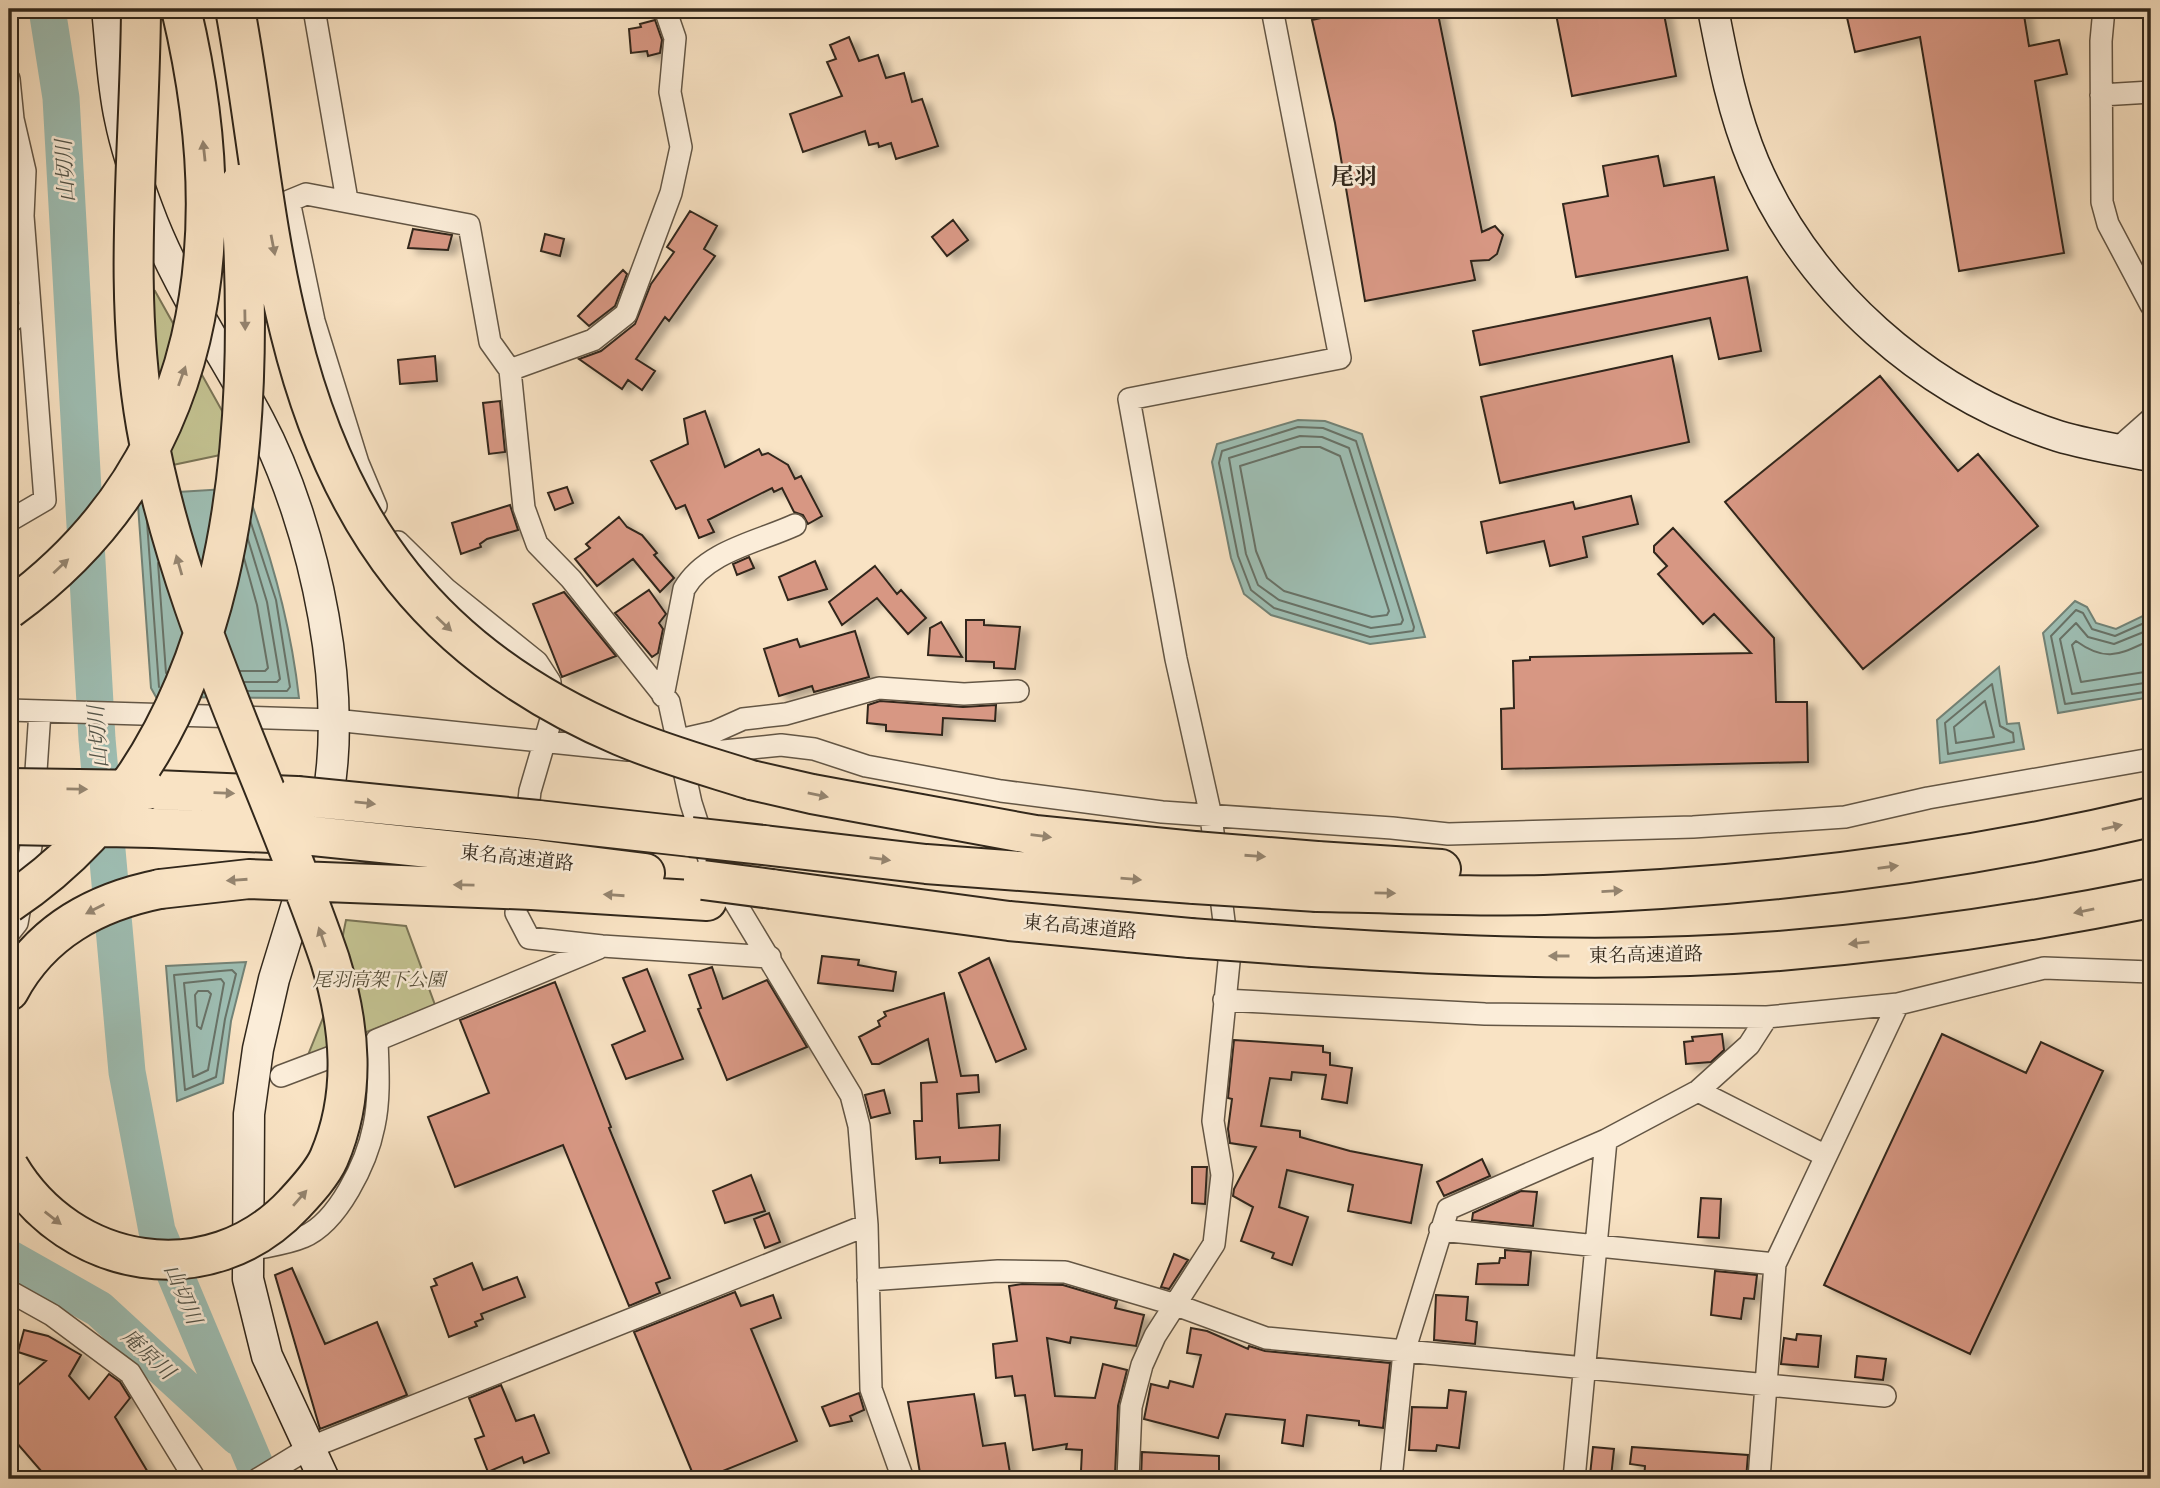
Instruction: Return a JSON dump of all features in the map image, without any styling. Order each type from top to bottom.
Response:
[{"type":"highway","points":[[9,1167],[21,1187],[45,1213],[77,1237],[132,1256],[183,1261],[247,1241],[279,1220],[303,1194],[328,1160],[346,1093],[349,1049],[344,1006],[334,971],[314,912],[198,623],[168,525],[146,425],[137,352],[133,265],[141,9]]},
{"type":"highway","points":[[9,609],[34,591],[78,550],[127,488],[172,404],[186,363],[204,270],[206,197],[197,92],[181,9]]},
{"type":"highway","points":[[9,904],[60,866],[107,818],[130,788],[176,710],[210,616],[229,528],[240,430],[246,335],[245,253],[238,160],[227,71],[214,9]]},
{"type":"highway","points":[[235,9],[268,220],[289,330],[311,411],[328,453],[376,543],[432,612],[464,642],[541,696],[621,737],[751,780],[1194,868]]},
{"type":"highway","name":"東名高速道路","points":[[9,788],[297,796],[691,836],[926,864],[1194,868],[1542,895],[1712,886],[1888,867],[2008,848],[2151,817]]},
{"type":"highway","name":"東名高速道路","points":[[9,825],[294,834],[533,874],[1190,938],[1462,956],[1630,956],[1777,951],[1923,937],[2063,916],[2151,898]]},
{"type":"highway","points":[[9,991],[20,971],[66,924],[110,901],[160,889],[249,879],[533,874]]},
{"type":"street","points":[[107,9],[120,120],[148,211],[213,341],[260,422],[306,539],[326,633],[334,720],[331,771],[323,814],[274,979],[258,1049],[250,1114],[248,1250],[252,1301],[267,1356],[304,1451],[324,1479]]},
{"type":"street","points":[[314,9],[347,200]]},
{"type":"street","points":[[510,370],[593,340],[626,314],[671,192],[681,147],[670,92],[676,38],[665,9]]},
{"type":"street","points":[[1128,1479],[1132,1407],[1142,1365],[1154,1336],[1214,1244],[1222,1175],[1213,1121],[1228,962],[1211,816],[1176,660],[1129,399],[1340,358],[1272,9]]},
{"type":"street","points":[[1713,9],[1727,84],[1754,163],[1797,242],[1831,286],[1896,348],[1969,397],[2058,436],[2151,456]]},
{"type":"street","points":[[2104,9],[2101,94],[2102,202],[2108,224],[2151,305]]},
{"type":"street","points":[[9,79],[11,120],[25,171],[23,216],[45,500],[9,521]]},
{"type":"street","points":[[2101,94],[2151,92]]},
{"type":"street","points":[[770,957],[603,946],[529,938],[516,913],[530,792],[552,716],[550,682],[537,662],[416,562],[392,535],[358,463],[314,321],[289,201],[306,194],[468,225],[491,342],[510,370],[524,508],[537,544],[570,579],[669,702],[691,803],[709,859],[770,957],[851,1095],[859,1126],[867,1225],[872,1390],[903,1479]]},
{"type":"street","points":[[9,322],[30,310]]},
{"type":"street","points":[[2118,449],[2151,419]]},
{"type":"street","points":[[663,696],[684,589],[689,581],[734,547],[761,541],[795,525]]},
{"type":"street","points":[[681,748],[743,719],[799,710],[879,688],[964,694],[1018,691]]},
{"type":"street","points":[[9,710],[334,720],[544,742],[681,748],[793,746],[814,749],[866,766],[1001,791],[1211,816],[1448,834],[1844,817],[1928,798],[2151,759]]},
{"type":"street","points":[[793,746],[799,710]]},
{"type":"street","points":[[9,933],[17,923],[50,711]]},
{"type":"street","points":[[281,1076],[377,1040],[603,946]]},
{"type":"street","points":[[1224,1000],[1485,1014],[1767,1017],[1898,1004],[2044,968],[2151,972]]},
{"type":"street","points":[[1759,1479],[1769,1385],[1775,1265],[1898,1004]]},
{"type":"street","points":[[1391,1479],[1404,1352],[1448,1209],[1605,1140],[1699,1091],[1749,1045],[1767,1017]]},
{"type":"street","points":[[248,1250],[304,1237],[336,1211],[359,1170],[374,1128],[379,1088],[377,1040]]},
{"type":"street","points":[[1699,1091],[1826,1156]]},
{"type":"street","points":[[1574,1479],[1605,1140]]},
{"type":"street","points":[[258,1479],[304,1451],[867,1225]]},
{"type":"street","points":[[1440,1230],[1775,1265]]},
{"type":"street","points":[[868,1280],[998,1271],[1065,1272],[1176,1306],[1266,1338],[1885,1396]]},
{"type":"street","points":[[9,1292],[52,1315],[130,1373],[195,1479]]},
{"type":"green space","points":[[155,291],[244,450],[149,470],[129,300]]},
{"type":"green space","name":"尾羽高架下公園","points":[[346,920],[406,926],[435,1005],[308,1055],[329,1003]]},
{"type":"water","points":[[1298,420],[1325,421],[1362,434],[1425,637],[1370,644],[1271,615],[1244,594],[1231,558],[1212,462],[1217,444]]},
{"type":"water","points":[[242,488],[248,494],[273,569],[286,620],[299,698],[156,697],[151,688],[138,505],[146,494]]},
{"type":"water","points":[[2075,601],[2087,607],[2096,623],[2116,629],[2151,612],[2151,697],[2058,713],[2043,633]]},
{"type":"water","points":[[1999,667],[2007,724],[2019,723],[2024,749],[1940,763],[1937,720]]},
{"type":"water","points":[[246,962],[231,1021],[223,1083],[177,1101],[166,966]]},
{"type":"building","points":[[1361,9],[1437,9],[1482,232],[1495,226],[1503,235],[1497,254],[1489,260],[1471,261],[1475,280],[1365,301],[1335,123],[1312,20]]},
{"type":"building","points":[[1555,9],[1663,9],[1676,76],[1572,96]]},
{"type":"building","points":[[1845,9],[2023,9],[2029,46],[2059,40],[2067,74],[2035,81],[2064,253],[1959,271],[1920,37],[1855,52]]},
{"type":"building","points":[[655,20],[662,40],[660,53],[648,56],[647,51],[631,53],[629,29]]},
{"type":"building","points":[[849,37],[859,61],[878,55],[886,78],[904,73],[912,102],[922,99],[938,146],[896,159],[891,143],[879,147],[878,143],[869,145],[865,131],[803,152],[790,114],[842,96],[827,62],[836,59],[830,45]]},
{"type":"building","points":[[1658,156],[1664,186],[1714,177],[1728,250],[1576,277],[1563,204],[1608,196],[1603,166]]},
{"type":"building","points":[[690,211],[717,226],[704,249],[715,256],[669,321],[665,317],[636,359],[655,371],[642,390],[628,380],[622,389],[579,359],[601,351],[635,324],[651,284],[674,252],[667,247]]},
{"type":"building","points":[[953,220],[968,240],[947,256],[932,237]]},
{"type":"building","points":[[413,229],[452,235],[448,250],[408,248]]},
{"type":"building","points":[[545,234],[564,239],[560,256],[541,251]]},
{"type":"building","points":[[623,270],[627,274],[615,306],[589,326],[578,316]]},
{"type":"building","points":[[1747,277],[1761,351],[1719,359],[1710,318],[1480,365],[1473,331]]},
{"type":"building","points":[[435,356],[437,381],[400,384],[398,360]]},
{"type":"building","points":[[1672,356],[1689,442],[1500,483],[1481,397]]},
{"type":"building","points":[[1880,376],[1958,471],[1978,454],[2038,526],[1863,669],[1725,502]]},
{"type":"building","points":[[500,401],[505,452],[489,454],[483,403]]},
{"type":"building","points":[[705,411],[725,467],[759,449],[762,455],[768,453],[788,465],[795,479],[801,476],[822,516],[808,524],[803,515],[794,512],[782,488],[774,492],[772,488],[708,520],[714,532],[699,538],[685,505],[676,509],[651,461],[688,444],[684,419]]},
{"type":"building","points":[[567,487],[573,503],[555,510],[548,493]]},
{"type":"building","points":[[1631,496],[1638,524],[1583,537],[1587,557],[1550,566],[1544,541],[1487,553],[1481,522],[1573,502],[1575,509]]},
{"type":"building","points":[[510,505],[518,530],[487,539],[480,544],[481,547],[461,554],[452,523]]},
{"type":"building","points":[[619,517],[627,527],[642,535],[657,553],[654,555],[674,578],[660,592],[633,559],[597,586],[575,559],[590,548],[586,544]]},
{"type":"building","points":[[1673,528],[1774,638],[1776,702],[1807,702],[1808,762],[1502,769],[1501,709],[1514,708],[1513,661],[1530,660],[1530,657],[1751,653],[1714,614],[1703,624],[1658,574],[1667,566],[1654,552],[1654,546]]},
{"type":"building","points":[[749,557],[754,568],[737,575],[733,564]]},
{"type":"building","points":[[815,561],[827,589],[788,600],[779,577]]},
{"type":"building","points":[[875,566],[897,594],[901,590],[926,618],[908,634],[877,598],[842,625],[829,602]]},
{"type":"building","points":[[649,590],[666,614],[659,623],[663,629],[658,653],[652,657],[615,613]]},
{"type":"building","points":[[564,592],[616,656],[562,677],[533,604]]},
{"type":"building","points":[[966,620],[984,620],[984,625],[1020,627],[1015,669],[994,668],[994,662],[966,661]]},
{"type":"building","points":[[941,622],[962,657],[928,655],[930,628]]},
{"type":"building","points":[[855,631],[869,677],[814,692],[812,686],[779,696],[764,649],[797,639],[800,647]]},
{"type":"building","points":[[880,701],[963,707],[996,705],[995,721],[943,718],[942,735],[886,731],[886,725],[867,723],[868,705]]},
{"type":"building","points":[[822,956],[859,960],[858,965],[896,972],[893,991],[818,983]]},
{"type":"building","points":[[989,958],[1026,1049],[996,1062],[959,973]]},
{"type":"building","points":[[712,967],[723,999],[767,980],[807,1047],[727,1080],[698,1009],[701,1008],[689,975]]},
{"type":"building","points":[[647,969],[683,1059],[626,1079],[612,1045],[645,1031],[623,978]]},
{"type":"building","points":[[555,982],[611,1127],[609,1128],[670,1278],[656,1283],[660,1293],[629,1306],[563,1145],[455,1187],[428,1117],[489,1093],[460,1020]]},
{"type":"building","points":[[944,993],[961,1076],[978,1075],[979,1092],[957,1094],[959,1128],[1000,1125],[999,1160],[940,1163],[940,1157],[916,1159],[914,1121],[922,1121],[921,1083],[937,1082],[928,1039],[879,1064],[872,1064],[859,1037],[880,1026],[878,1021],[886,1016],[884,1012]]},
{"type":"building","points":[[1722,1034],[1724,1050],[1711,1062],[1686,1064],[1684,1042],[1693,1041],[1692,1037]]},
{"type":"building","points":[[1942,1034],[2026,1073],[2041,1042],[2103,1071],[1970,1354],[1824,1285]]},
{"type":"building","points":[[1234,1040],[1323,1046],[1323,1052],[1330,1053],[1330,1065],[1352,1068],[1347,1103],[1322,1099],[1326,1075],[1292,1072],[1291,1080],[1270,1078],[1261,1126],[1300,1131],[1300,1137],[1350,1151],[1422,1165],[1411,1223],[1348,1211],[1353,1185],[1287,1170],[1279,1207],[1308,1217],[1292,1265],[1272,1258],[1274,1253],[1241,1241],[1253,1207],[1233,1196],[1234,1189],[1256,1147],[1230,1143],[1228,1129],[1232,1099],[1228,1098]]},
{"type":"building","points":[[884,1090],[890,1113],[871,1118],[865,1095]]},
{"type":"building","points":[[1482,1159],[1490,1176],[1444,1196],[1437,1182]]},
{"type":"building","points":[[1192,1167],[1207,1167],[1205,1204],[1192,1203]]},
{"type":"building","points":[[751,1175],[765,1211],[725,1223],[713,1191]]},
{"type":"building","points":[[1521,1191],[1537,1192],[1533,1226],[1472,1220],[1473,1213]]},
{"type":"building","points":[[1701,1198],[1721,1199],[1719,1238],[1698,1237]]},
{"type":"building","points":[[769,1213],[780,1242],[765,1248],[754,1219]]},
{"type":"building","points":[[1505,1250],[1531,1252],[1528,1285],[1476,1284],[1478,1264],[1499,1263],[1500,1258],[1505,1258]]},
{"type":"building","points":[[1174,1254],[1188,1260],[1169,1289],[1161,1287]]},
{"type":"building","points":[[472,1263],[483,1290],[517,1277],[525,1297],[481,1314],[483,1319],[475,1322],[477,1326],[449,1337],[431,1287],[437,1285],[434,1279]]},
{"type":"building","points":[[292,1268],[325,1344],[377,1322],[407,1395],[320,1429],[275,1275]]},
{"type":"building","points":[[1715,1271],[1757,1275],[1754,1299],[1744,1298],[1741,1319],[1711,1315]]},
{"type":"building","points":[[1063,1285],[1117,1301],[1115,1308],[1144,1315],[1136,1346],[1071,1337],[1070,1343],[1047,1338],[1055,1396],[1095,1398],[1103,1364],[1127,1370],[1118,1406],[1115,1474],[1081,1471],[1082,1450],[1066,1449],[1067,1444],[1033,1450],[1025,1395],[1015,1396],[1012,1376],[996,1378],[993,1344],[1017,1341],[1009,1286]]},
{"type":"building","points":[[735,1292],[741,1306],[773,1295],[781,1318],[751,1329],[797,1441],[703,1479],[695,1479],[634,1332]]},
{"type":"building","points":[[1436,1295],[1468,1297],[1466,1320],[1477,1322],[1475,1344],[1434,1340]]},
{"type":"building","points":[[1191,1328],[1207,1331],[1248,1349],[1249,1346],[1265,1351],[1390,1363],[1383,1428],[1359,1425],[1359,1421],[1307,1415],[1303,1446],[1282,1443],[1285,1420],[1226,1414],[1218,1438],[1144,1419],[1151,1384],[1168,1388],[1170,1381],[1193,1387],[1201,1355],[1187,1353]]},
{"type":"building","points":[[24,1330],[48,1336],[81,1355],[69,1376],[89,1399],[109,1374],[120,1382],[130,1398],[115,1417],[152,1479],[48,1479],[9,1434],[9,1393],[46,1361],[18,1352]]},
{"type":"building","points":[[1797,1334],[1821,1336],[1818,1367],[1781,1364],[1784,1338],[1796,1340]]},
{"type":"building","points":[[1857,1356],[1886,1359],[1883,1380],[1855,1377]]},
{"type":"building","points":[[501,1385],[516,1421],[534,1415],[549,1453],[524,1463],[522,1457],[488,1472],[475,1439],[484,1436],[469,1398]]},
{"type":"building","points":[[1449,1390],[1466,1392],[1459,1448],[1437,1445],[1436,1451],[1409,1450],[1412,1407],[1447,1408]]},
{"type":"building","points":[[859,1393],[864,1410],[850,1416],[852,1421],[830,1426],[822,1407]]},
{"type":"building","points":[[974,1394],[983,1446],[1005,1443],[1011,1479],[921,1479],[908,1402]]},
{"type":"building","points":[[1593,1447],[1614,1449],[1611,1477],[1590,1475]]},
{"type":"building","points":[[1632,1447],[1748,1455],[1746,1479],[1644,1479],[1645,1466],[1630,1464]]},
{"type":"building","points":[[1142,1452],[1219,1456],[1219,1479],[1141,1479]]},
{"type":"waterway","name":"山切川","points":[[47,9],[61,98],[97,739],[127,1072],[157,1231],[261,1479]]},
{"type":"waterway","name":"庵原川","points":[[9,1258],[99,1309],[238,1437]]},
{"type":"district","name":"尾羽","points":[[1354,176]]}]
